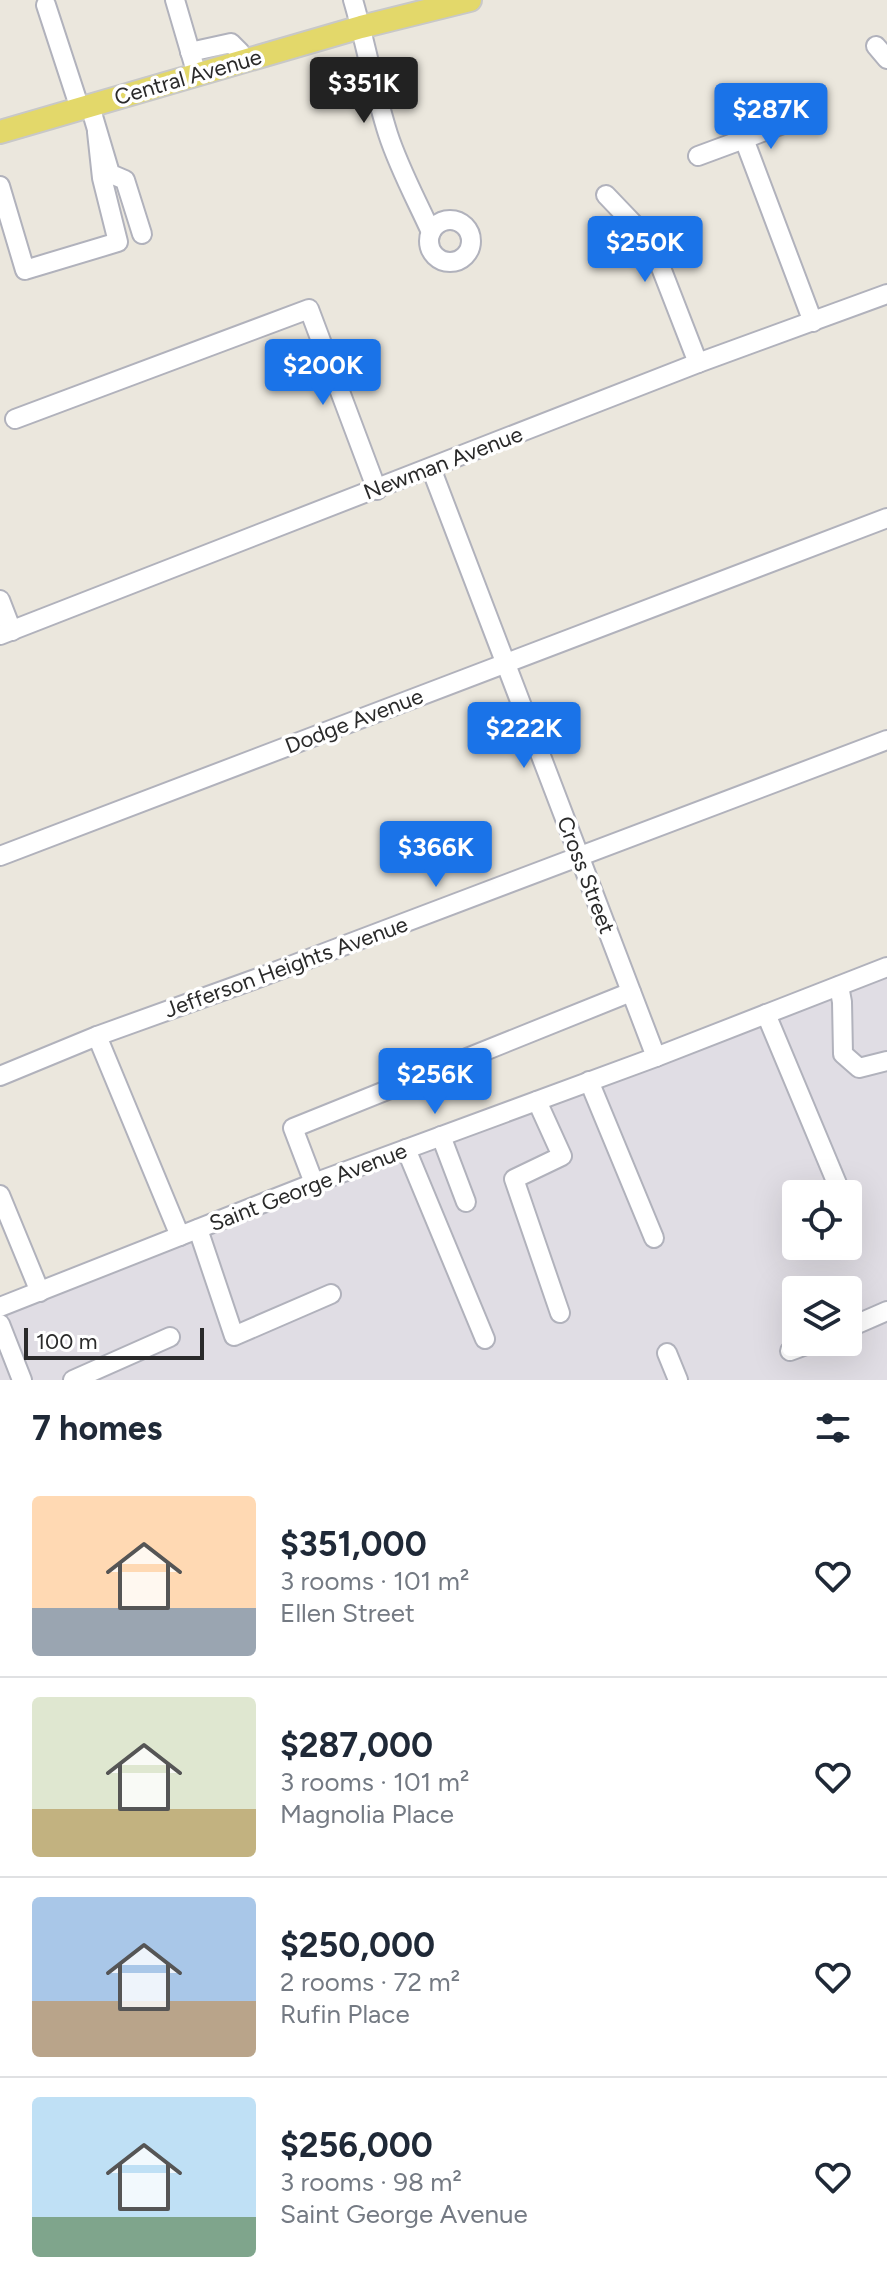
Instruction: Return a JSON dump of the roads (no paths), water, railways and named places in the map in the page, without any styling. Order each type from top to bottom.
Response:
[{"type":"main road","name":"Central Avenue","points":[[0,132],[361,27],[470,0]]},
{"type":"street","points":[[175,0],[197,75]]},
{"type":"street","points":[[353,0],[388,135],[431,232]]},
{"type":"street","points":[[46,5],[109,170],[125,180],[142,234]]},
{"type":"street","points":[[190,52],[231,43],[240,52],[242,61]]},
{"type":"street","points":[[698,156],[783,124]]},
{"type":"street","points":[[0,186],[25,270],[118,242],[102,178],[97,132]]},
{"type":"street","points":[[744,139],[813,322]]},
{"type":"street","points":[[606,195],[651,242],[698,363]]},
{"type":"street","name":"Newman Avenue","points":[[6,633],[698,363],[887,294]]},
{"type":"street","points":[[15,419],[309,309],[377,490]]},
{"type":"street","name":"Cross Street","points":[[431,468],[656,1057]]},
{"type":"street","name":"Dodge Avenue","points":[[0,856],[887,518]]},
{"type":"street","points":[[0,600],[6,633]]},
{"type":"street","name":"Jefferson Heights Avenue","points":[[0,1076],[97,1036],[887,740]]},
{"type":"street","name":"Saint George Avenue","points":[[0,1307],[314,1183],[656,1057],[887,967]]},
{"type":"street","points":[[839,986],[843,1054],[859,1068],[887,1061]]},
{"type":"street","points":[[314,1183],[293,1128],[631,992]]},
{"type":"street","points":[[766,1014],[835,1180]]},
{"type":"street","points":[[97,1036],[234,1336],[331,1294]]},
{"type":"street","points":[[589,1081],[654,1238]]},
{"type":"street","points":[[537,1101],[562,1156],[514,1179],[560,1313]]},
{"type":"street","points":[[441,1136],[466,1202]]},
{"type":"street","points":[[406,1149],[485,1339]]},
{"type":"street","points":[[0,1195],[40,1292]]},
{"type":"street","points":[[862,1322],[887,1311]]},
{"type":"street","points":[[0,1324],[22,1380]]},
{"type":"street","points":[[73,1380],[170,1337]]},
{"type":"street","points":[[667,1353],[678,1380]]}]
